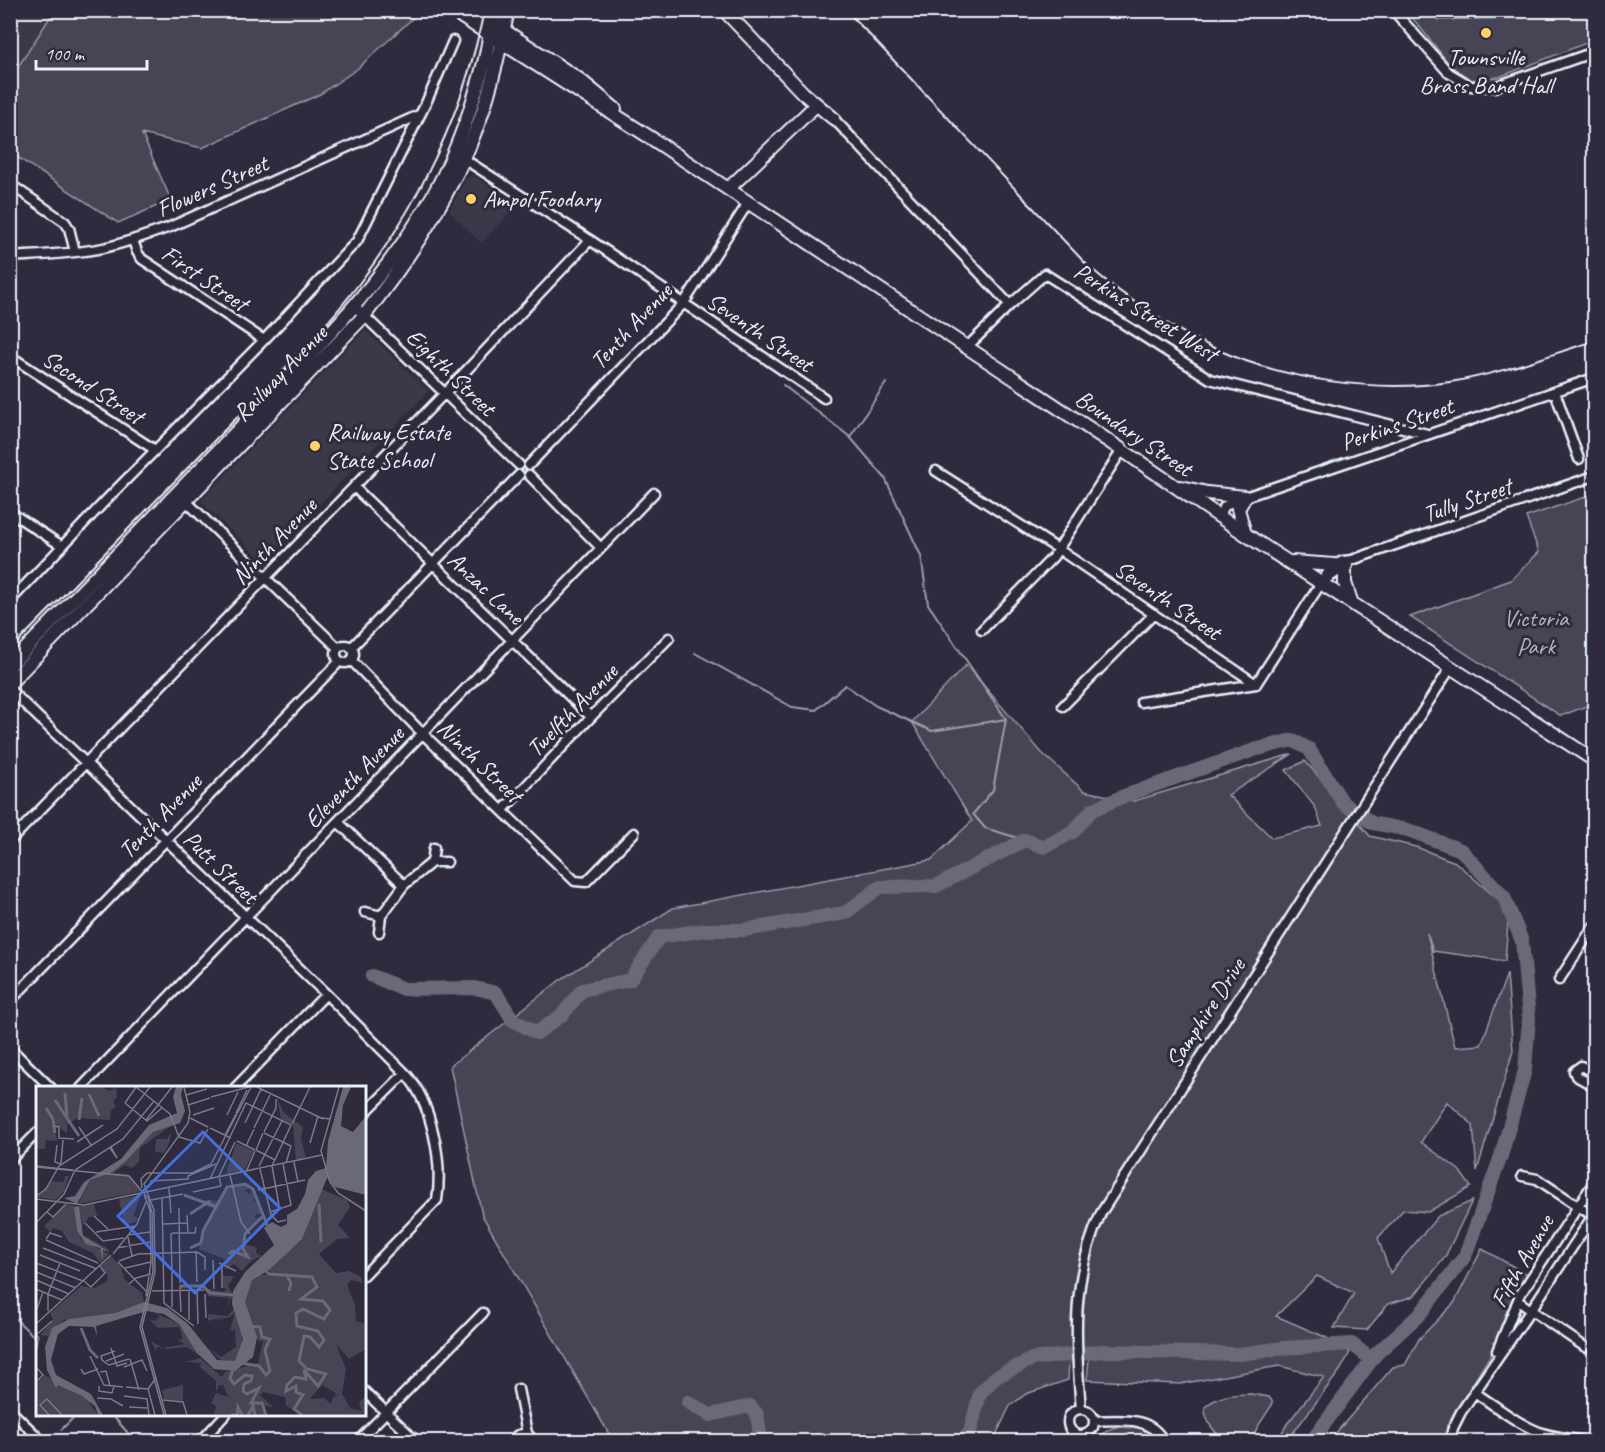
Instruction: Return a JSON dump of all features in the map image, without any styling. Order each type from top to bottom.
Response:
[{"type":"main road","name":"Boundary Street","points":[[452,10],[492,23]]},
{"type":"main road","name":"Boundary Street","points":[[473,10],[492,23],[502,36],[579,93],[651,138],[1245,534],[1594,760]]},
{"type":"main road","name":"Railway Avenue","points":[[10,664],[395,276],[420,238],[464,159],[478,124],[495,68],[508,10]]},
{"type":"main road","points":[[724,10],[816,105],[833,118]]},
{"type":"main road","name":"Railway Avenue","points":[[10,682],[186,501],[359,311],[409,234],[445,172],[466,123],[492,23]]},
{"type":"main road","name":"Boundary Street","points":[[502,36],[580,80],[651,138]]},
{"type":"main road","points":[[495,68],[504,60],[513,59],[546,80],[579,93]]},
{"type":"main road","points":[[728,189],[816,105]]},
{"type":"main road","points":[[1176,486],[1207,493],[1245,497],[1238,509],[1245,534]]},
{"type":"main road","points":[[1288,561],[1344,564],[1345,583],[1351,601]]},
{"type":"main road","points":[[10,652],[31,643]]},
{"type":"street","points":[[1393,10],[1449,73],[1472,86],[1481,88],[1494,87],[1594,52]]},
{"type":"street","name":"Railway Avenue","points":[[10,601],[357,241],[426,103],[453,40]]},
{"type":"street","name":"Flowers Street","points":[[10,257],[104,248],[133,240],[170,227],[419,115]]},
{"type":"street","points":[[833,118],[1010,305],[966,348]]},
{"type":"street","name":"Seventh Street","points":[[464,159],[590,240],[824,398]]},
{"type":"street","points":[[10,184],[65,222],[69,228],[75,252]]},
{"type":"street","name":"Tenth Avenue","points":[[529,465],[684,303],[748,204]]},
{"type":"street","name":"First Street","points":[[133,240],[142,259],[264,340]]},
{"type":"street","name":"Ninth Avenue","points":[[10,841],[445,393],[590,240]]},
{"type":"street","name":"Perkins Street West","points":[[1010,305],[1045,274],[1210,379],[1427,434]]},
{"type":"street","name":"Eighth Street","points":[[359,311],[519,465]]},
{"type":"street","name":"Second Street","points":[[10,356],[155,450]]},
{"type":"street","name":"Perkins Street","points":[[1218,516],[1225,506],[1245,497],[1594,378]]},
{"type":"street","points":[[1555,392],[1579,459]]},
{"type":"street","points":[[982,630],[1053,557],[1122,450]]},
{"type":"street","points":[[351,648],[433,564],[524,475],[531,470],[525,463],[519,465],[517,469],[524,475],[600,548]]},
{"type":"street","name":"Seventh Street","points":[[936,471],[1058,549],[1256,684]]},
{"type":"street","name":"Tully Street","points":[[1322,582],[1344,564],[1594,476]]},
{"type":"street","name":"Anzac Lane","points":[[354,487],[591,717]]},
{"type":"street","name":"Eleventh Avenue","points":[[83,1086],[654,493]]},
{"type":"street","points":[[186,501],[338,648]]},
{"type":"street","points":[[10,512],[62,546]]},
{"type":"street","points":[[1141,702],[1256,684],[1322,582]]},
{"type":"street","points":[[1064,706],[1154,614]]},
{"type":"street","name":"Twelfth Avenue","points":[[503,810],[669,638]]},
{"type":"street","points":[[346,645],[351,648],[354,656],[345,663],[340,661],[336,655],[338,648],[346,645]]},
{"type":"street","name":"Ninth Street","points":[[351,660],[423,734],[575,881],[586,882],[634,833]]},
{"type":"street","name":"Tenth Avenue","points":[[10,1001],[340,661]]},
{"type":"street","name":"Samphire Drive","points":[[1081,1409],[1077,1304],[1080,1276],[1091,1235],[1101,1213],[1451,667]]},
{"type":"street","name":"Putt Street","points":[[10,690],[326,994],[412,1080],[431,1126],[439,1167],[437,1200],[366,1273]]},
{"type":"street","points":[[338,822],[404,885]]},
{"type":"street","points":[[432,862],[434,848]]},
{"type":"street","points":[[379,932],[381,916],[404,885],[432,862],[447,862]]},
{"type":"street","points":[[365,912],[381,916]]},
{"type":"street","points":[[1559,980],[1594,926]]},
{"type":"street","points":[[237,1086],[326,994]]},
{"type":"street","points":[[10,1048],[49,1086]]},
{"type":"street","points":[[1594,1073],[1581,1066],[1574,1071],[1594,1086]]},
{"type":"street","points":[[366,1112],[405,1073]]},
{"type":"street","points":[[10,1160],[36,1134]]},
{"type":"street","points":[[1522,1176],[1537,1179],[1594,1215]]},
{"type":"street","name":"Fifth Avenue","points":[[1491,1365],[1518,1300],[1594,1182]]},
{"type":"street","name":"Fifth Avenue","points":[[1449,1442],[1454,1423],[1491,1365],[1531,1311],[1594,1215]]},
{"type":"street","points":[[1518,1300],[1585,1347]]},
{"type":"street","points":[[357,1442],[483,1313]]},
{"type":"street","points":[[518,1389],[527,1433],[534,1442]]},
{"type":"street","points":[[1474,1392],[1521,1423],[1538,1431],[1588,1442]]},
{"type":"street","points":[[366,1393],[417,1442]]},
{"type":"street","points":[[1081,1409],[1089,1411],[1095,1421],[1094,1427],[1088,1434],[1079,1435],[1072,1431],[1068,1419],[1073,1412],[1081,1409]]},
{"type":"street","points":[[10,1410],[43,1442]]},
{"type":"street","points":[[200,1442],[224,1416]]},
{"type":"street","points":[[1095,1421],[1135,1420],[1145,1423],[1154,1428],[1164,1442]]},
{"type":"street","points":[[509,1442],[518,1435],[527,1433]]},
{"type":"shaded area","points":[[11,11],[54,11],[11,78]]},
{"type":"shaded area","points":[[473,175],[518,205],[481,243],[449,211],[467,177]]},
{"type":"shaded area","name":"Railway Estate State School","points":[[365,330],[429,391],[264,562],[200,501]]},
{"type":"green space","points":[[407,10],[414,17],[357,69],[320,94],[202,148],[142,134],[171,200],[118,223],[11,153],[11,78],[54,11]]},
{"type":"green space","points":[[1407,11],[1426,11],[1439,20],[1524,17],[1540,11],[1594,11],[1594,40],[1499,77],[1470,80],[1450,65]]},
{"type":"green space","name":"Victoria Park","points":[[1594,494],[1594,703],[1561,716],[1410,617],[1511,580],[1539,552],[1526,517]]},
{"type":"green space","points":[[966,665],[1042,753],[1084,791],[1134,801],[1292,754],[1228,795],[1272,838],[1322,826],[1315,807],[1286,770],[1305,761],[1370,836],[1416,847],[1455,862],[1509,909],[1505,961],[1433,951],[1427,933],[1455,1047],[1481,1045],[1507,974],[1513,1051],[1477,1171],[1473,1125],[1447,1102],[1421,1142],[1459,1170],[1471,1187],[1428,1212],[1403,1210],[1378,1238],[1390,1273],[1438,1216],[1472,1201],[1445,1257],[1414,1296],[1388,1304],[1367,1330],[1334,1328],[1354,1293],[1317,1276],[1276,1316],[1325,1337],[1350,1352],[1341,1369],[1287,1441],[1277,1441],[1287,1424],[1324,1377],[1279,1366],[1180,1384],[1087,1380],[1089,1358],[1069,1360],[1068,1380],[1026,1394],[1010,1406],[993,1441],[613,1441],[482,1215],[450,1066],[560,980],[673,908],[931,860],[972,821],[912,722]]},
{"type":"green space","points":[[1482,1249],[1527,1274],[1511,1302],[1493,1351],[1447,1425],[1444,1441],[1328,1442],[1393,1367],[1405,1365],[1419,1339],[1454,1303]]},
{"type":"green space","points":[[1251,1394],[1269,1397],[1272,1405],[1251,1441],[1231,1442],[1221,1437],[1212,1428],[1205,1407],[1221,1398]]},
{"type":"green space","points":[[1115,1427],[1143,1428],[1158,1441],[1091,1442]]},
{"type":"waterway","points":[[850,437],[886,383]]},
{"type":"waterway","points":[[783,385],[850,437],[885,478],[921,556],[928,604],[1006,719],[993,790],[973,814],[985,828],[1025,840]]},
{"type":"waterway","points":[[695,653],[792,707],[816,710],[845,685],[876,706],[932,731],[1006,719]]},
{"type":"waterway","points":[[372,976],[404,989],[475,988],[496,993],[513,1020],[537,1033],[563,1014],[582,990],[630,980],[659,937],[705,930],[744,930],[845,913],[880,887],[936,886],[1025,840],[1044,847],[1073,832],[1092,810],[1124,796],[1254,750],[1292,740],[1309,749],[1343,803],[1372,823],[1408,830],[1461,850],[1504,897],[1522,941],[1529,1018],[1525,1070],[1501,1156],[1465,1256],[1420,1314],[1376,1354],[1311,1442]]},
{"type":"waterway","points":[[10,1314],[36,1338]]},
{"type":"waterway","points":[[962,1442],[970,1432],[980,1393],[996,1377],[1032,1359],[1102,1351],[1240,1354],[1284,1348],[1352,1344],[1372,1360]]},
{"type":"waterway","points":[[688,1402],[710,1415],[750,1406],[757,1414],[761,1442]]},
{"type":"waterway","points":[[61,1430],[75,1416]]},
{"type":"waterway","points":[[113,1416],[136,1442]]},
{"type":"railway","points":[[10,650],[285,369],[358,285],[401,222],[437,155],[465,83],[484,10]]},
{"type":"railway","points":[[846,10],[1088,266],[1148,311],[1214,348],[1241,359],[1299,376],[1361,385],[1391,386],[1469,379],[1594,341]]},
{"type":"place","name":"Townsville Brass Band Hall","points":[[1486,33]]},
{"type":"place","name":"Ampol Foodary","points":[[471,199]]},
{"type":"place","name":"Railway Estate State School","points":[[315,446]]}]
